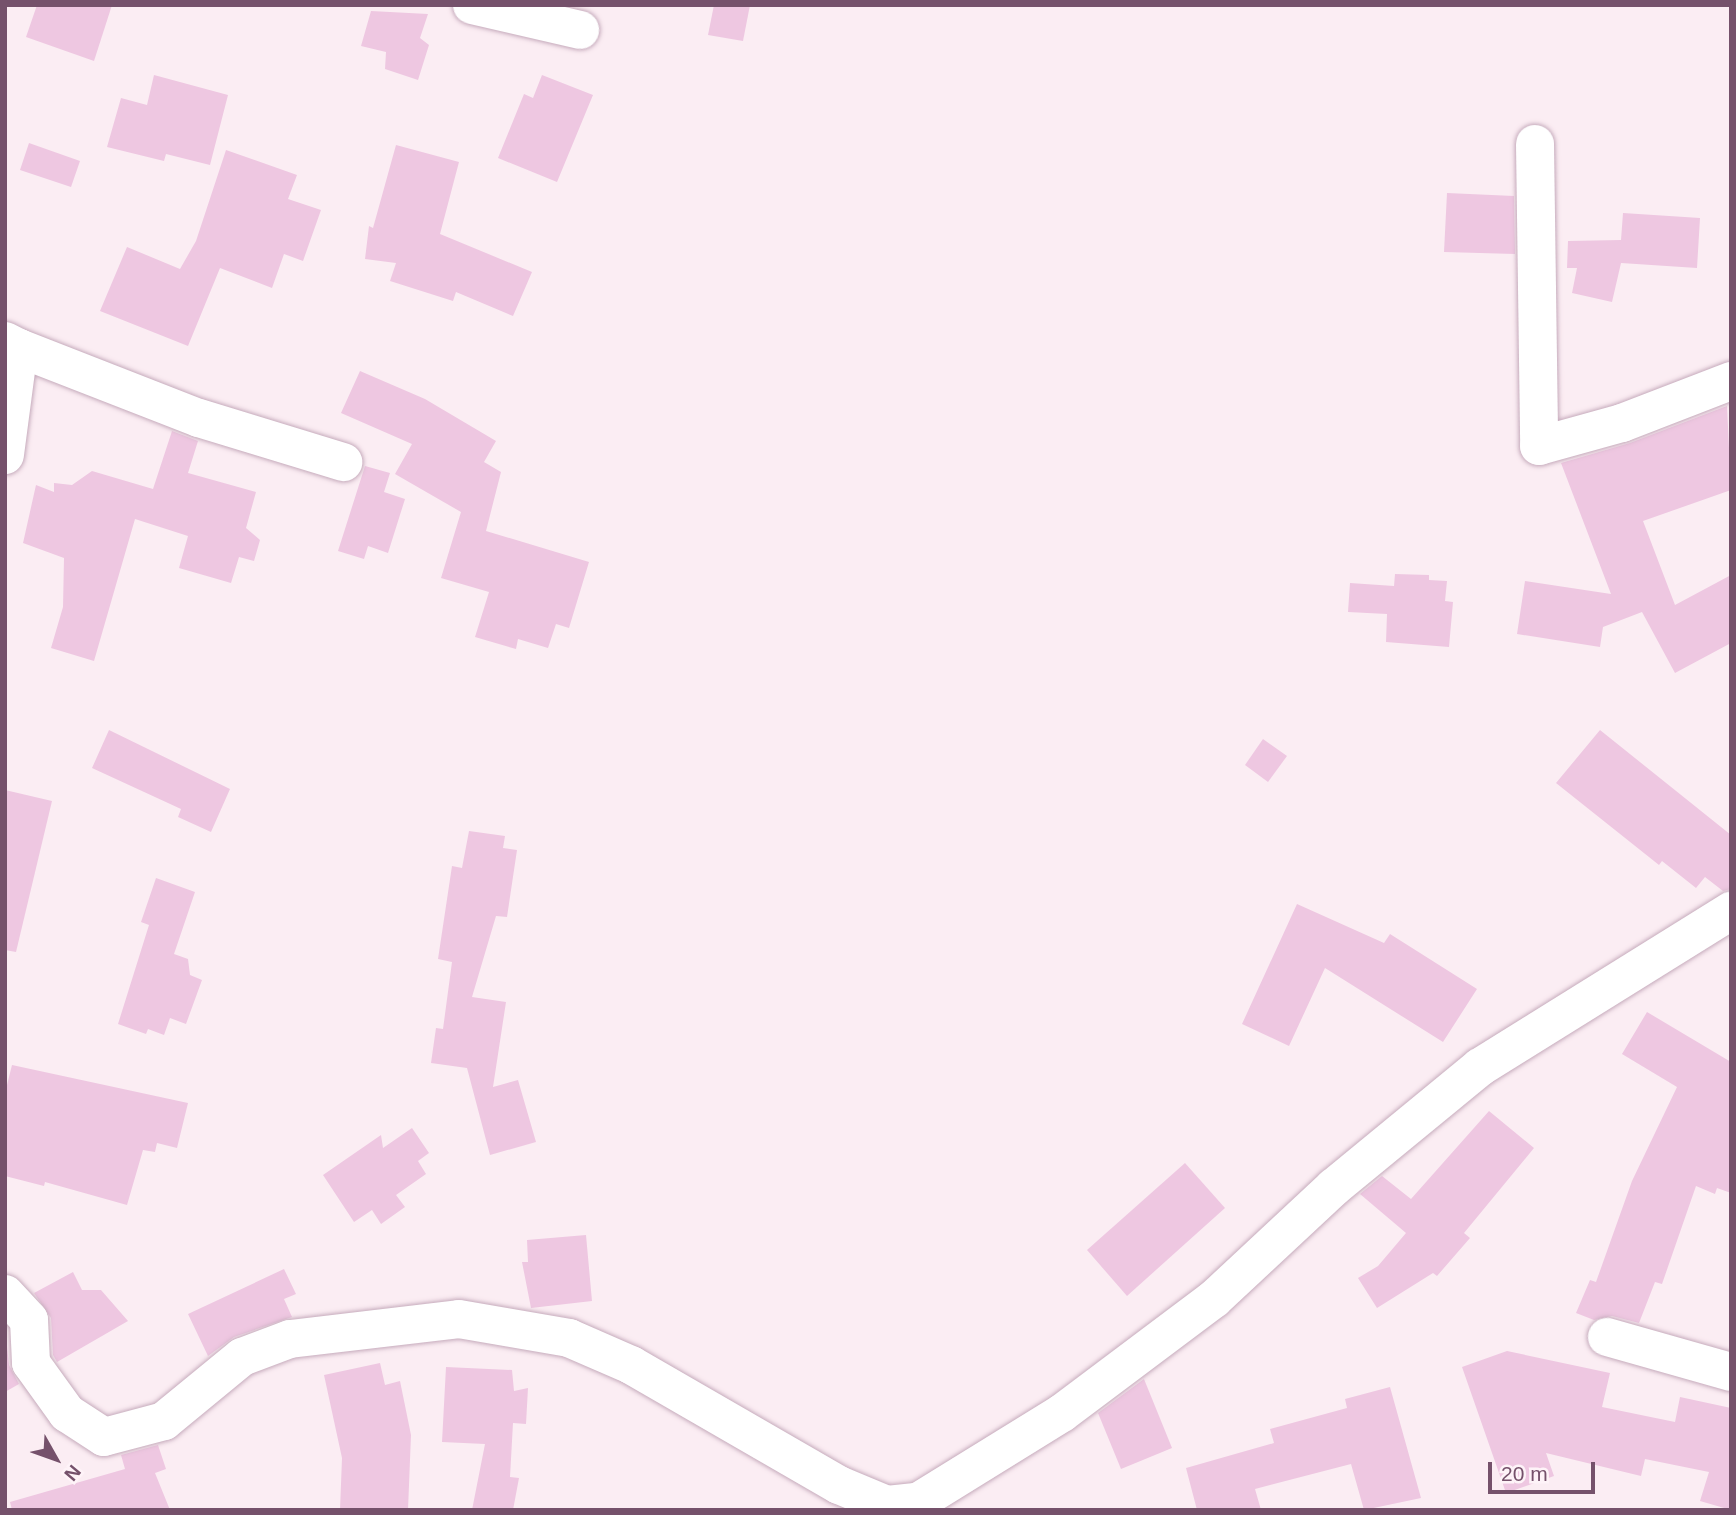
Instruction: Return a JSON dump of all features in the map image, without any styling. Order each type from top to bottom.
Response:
[{"type":"street","points":[[472,5],[580,30]]},
{"type":"street","points":[[1535,144],[1539,446],[1622,423],[1731,381]]},
{"type":"street","points":[[5,455],[12,344],[199,418],[343,462]]},
{"type":"street","points":[[5,1294],[29,1320],[31,1363],[67,1413],[104,1437],[164,1421],[242,1357],[290,1339],[459,1319],[569,1338],[631,1366],[839,1485],[887,1505],[918,1502],[1062,1413],[1214,1299],[1334,1187],[1480,1067],[1731,911]]},
{"type":"street","points":[[1607,1337],[1731,1372]]},
{"type":"building","points":[[37,5],[112,5],[94,61],[26,37]]},
{"type":"building","points":[[714,5],[750,5],[743,41],[708,35]]},
{"type":"building","points":[[371,11],[428,14],[420,38],[429,45],[418,80],[385,69],[386,52],[361,46]]},
{"type":"building","points":[[154,75],[228,95],[210,165],[166,154],[164,161],[107,147],[121,98],[147,105]]},
{"type":"building","points":[[542,75],[593,95],[557,182],[498,158],[524,94],[533,98]]},
{"type":"building","points":[[29,143],[80,161],[71,187],[20,170]]},
{"type":"building","points":[[396,145],[459,162],[440,234],[532,272],[513,316],[456,292],[453,301],[390,281],[396,263],[365,259],[369,226],[373,228]]},
{"type":"building","points":[[226,150],[297,175],[288,199],[321,210],[303,261],[284,254],[272,288],[220,268],[188,346],[100,311],[127,247],[180,269],[196,241]]},
{"type":"building","points":[[1447,193],[1514,196],[1515,254],[1444,252]]},
{"type":"building","points":[[1623,213],[1700,218],[1697,268],[1621,263],[1612,302],[1572,293],[1577,268],[1567,268],[1568,241],[1621,240]]},
{"type":"building","points":[[360,371],[425,399],[496,441],[484,462],[501,472],[486,531],[589,562],[569,628],[556,624],[548,648],[518,639],[516,649],[475,637],[489,592],[441,578],[461,512],[395,474],[412,444],[341,413]]},
{"type":"building","points":[[1727,406],[1731,490],[1643,521],[1675,605],[1731,575],[1731,643],[1675,673],[1642,612],[1603,627],[1600,647],[1517,634],[1525,581],[1611,594],[1561,463],[1630,443]]},
{"type":"building","points":[[172,431],[198,441],[188,473],[256,492],[246,528],[260,540],[254,561],[239,557],[231,583],[179,568],[188,536],[135,519],[94,661],[51,648],[63,607],[64,558],[23,543],[36,485],[54,492],[54,483],[72,485],[92,471],[153,489]]},
{"type":"building","points":[[365,466],[390,473],[384,492],[405,499],[388,553],[368,546],[364,559],[338,551]]},
{"type":"building","points":[[1395,574],[1429,575],[1429,580],[1447,581],[1445,601],[1453,602],[1449,647],[1386,642],[1387,614],[1348,612],[1350,583],[1394,586]]},
{"type":"building","points":[[109,730],[230,789],[211,832],[178,817],[181,809],[92,768]]},
{"type":"building","points":[[1600,730],[1731,835],[1731,889],[1723,891],[1705,877],[1696,888],[1662,861],[1659,865],[1556,783]]},
{"type":"building","points":[[1263,739],[1287,756],[1268,782],[1245,765]]},
{"type":"building","points":[[5,790],[52,801],[16,952],[5,950]]},
{"type":"building","points":[[469,831],[505,836],[503,848],[517,850],[507,917],[496,916],[472,997],[506,1002],[493,1087],[518,1080],[536,1142],[490,1155],[467,1068],[431,1063],[436,1028],[443,1029],[452,962],[438,959],[452,866],[462,868]]},
{"type":"building","points":[[156,878],[195,892],[174,954],[188,959],[190,975],[202,980],[186,1024],[170,1018],[164,1035],[148,1029],[146,1034],[118,1024],[149,925],[141,922]]},
{"type":"building","points":[[1297,904],[1384,943],[1390,934],[1477,989],[1443,1042],[1325,968],[1289,1046],[1242,1024]]},
{"type":"building","points":[[1647,1012],[1731,1062],[1731,1193],[1717,1188],[1715,1194],[1696,1186],[1662,1284],[1655,1282],[1639,1323],[1612,1316],[1594,1320],[1576,1313],[1590,1280],[1596,1282],[1632,1181],[1677,1087],[1622,1054]]},
{"type":"building","points":[[12,1065],[188,1103],[177,1148],[157,1143],[155,1152],[143,1150],[127,1205],[45,1182],[44,1186],[5,1176],[5,1093]]},
{"type":"building","points":[[1489,1111],[1534,1148],[1464,1233],[1470,1238],[1437,1276],[1433,1273],[1377,1308],[1358,1278],[1378,1266],[1406,1233],[1360,1194],[1382,1176],[1411,1199]]},
{"type":"building","points":[[412,1128],[429,1153],[418,1161],[426,1174],[396,1195],[405,1207],[381,1224],[372,1210],[354,1222],[323,1175],[381,1135],[383,1148]]},
{"type":"building","points":[[1185,1163],[1225,1208],[1127,1296],[1087,1250]]},
{"type":"building","points":[[586,1235],[592,1301],[531,1308],[522,1262],[528,1262],[527,1240]]},
{"type":"building","points":[[284,1269],[296,1294],[284,1299],[292,1317],[234,1337],[208,1356],[188,1314]]},
{"type":"building","points":[[73,1272],[82,1290],[101,1290],[128,1321],[57,1362],[53,1355],[51,1318],[34,1293]]},
{"type":"building","points":[[5,1327],[9,1365],[19,1384],[5,1392]]},
{"type":"building","points":[[1507,1351],[1610,1373],[1602,1407],[1675,1422],[1680,1397],[1731,1408],[1731,1510],[1700,1501],[1709,1472],[1645,1459],[1641,1476],[1546,1453],[1554,1476],[1506,1493],[1462,1367]]},
{"type":"building","points":[[380,1363],[385,1385],[400,1381],[411,1435],[408,1510],[340,1510],[342,1458],[324,1375]]},
{"type":"building","points":[[446,1367],[512,1370],[514,1391],[528,1388],[526,1424],[513,1423],[510,1477],[519,1478],[513,1510],[472,1510],[485,1444],[442,1442]]},
{"type":"building","points":[[1144,1379],[1172,1448],[1121,1469],[1098,1413]]},
{"type":"building","points":[[1390,1387],[1421,1498],[1364,1510],[1351,1464],[1255,1489],[1261,1510],[1197,1510],[1186,1468],[1274,1443],[1270,1429],[1347,1408],[1345,1399]]},
{"type":"building","points":[[158,1445],[166,1469],[155,1473],[170,1510],[12,1510],[10,1502],[125,1469],[121,1455]]}]
